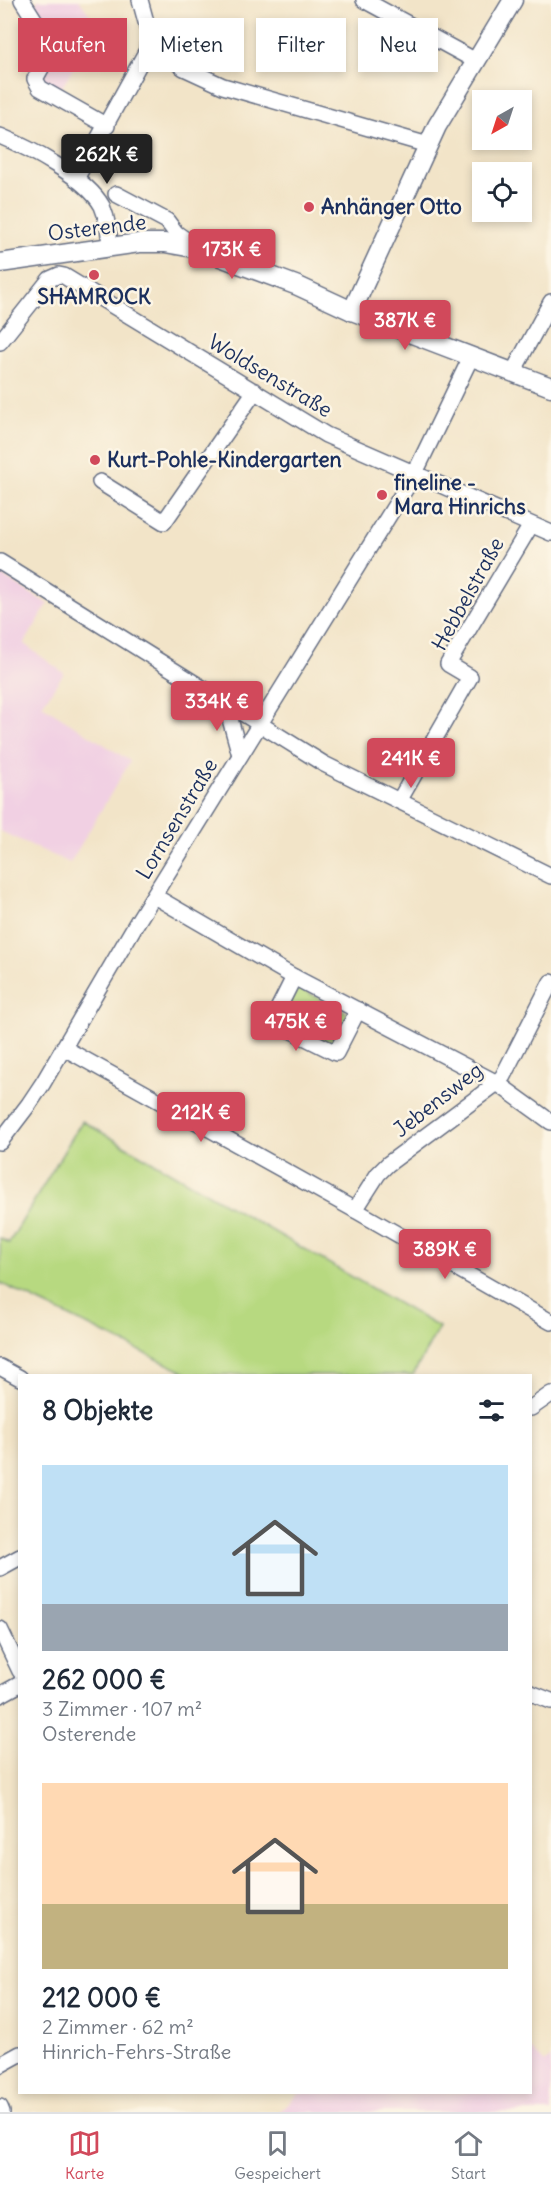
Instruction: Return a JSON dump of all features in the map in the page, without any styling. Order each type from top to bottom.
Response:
[{"type":"main road","points":[[352,311],[437,126],[513,0]]},
{"type":"main road","name":"Osterende","points":[[0,263],[147,243],[165,243],[199,249],[297,286],[352,311],[551,387]]},
{"type":"street","points":[[22,0],[48,41],[48,56],[35,79],[40,88],[107,126]]},
{"type":"street","points":[[140,0],[146,18]]},
{"type":"street","points":[[364,0],[476,61]]},
{"type":"street","points":[[76,179],[139,66]]},
{"type":"street","points":[[193,72],[223,86],[428,145]]},
{"type":"street","points":[[0,136],[64,169],[91,190],[101,205],[108,225],[110,247]]},
{"type":"street","name":"Osterende","points":[[116,194],[166,221],[176,233],[199,249]]},
{"type":"street","name":"Woldsenstraße","points":[[0,342],[47,283],[59,275],[82,286],[326,435],[551,533]]},
{"type":"street","points":[[513,372],[551,302]]},
{"type":"street","name":"Lornsenstraße","points":[[0,1142],[29,1104],[64,1048],[240,755],[414,475],[471,357]]},
{"type":"street","points":[[100,482],[164,522],[255,391]]},
{"type":"street","name":"Hebbelstraße","points":[[399,801],[470,677],[448,664],[531,525]]},
{"type":"street","points":[[0,562],[324,764],[551,876]]},
{"type":"street","points":[[225,701],[240,755]]},
{"type":"street","points":[[154,896],[294,977],[497,1083],[551,1122]]},
{"type":"street","points":[[294,977],[272,1021],[336,1053],[358,1010]]},
{"type":"street","name":"Jebensweg","points":[[355,1210],[378,1174],[388,1164],[497,1083],[503,1076],[551,982]]},
{"type":"street","points":[[64,1048],[355,1210],[551,1323]]},
{"type":"street","points":[[0,1367],[18,1376]]},
{"type":"street","points":[[532,1407],[551,1394]]},
{"type":"street","points":[[0,1568],[18,1558]]},
{"type":"street","points":[[0,1629],[18,1667]]},
{"type":"street","points":[[0,1695],[18,1685]]},
{"type":"street","points":[[0,2065],[18,2055]]},
{"type":"street","points":[[0,2107],[2,2112]]},
{"type":"shaded area","points":[[38,0],[79,0],[92,18],[37,18],[32,11]]},
{"type":"shaded area","points":[[46,72],[71,72],[58,94],[41,84]]},
{"type":"shaded area","points":[[0,575],[48,604],[24,644],[64,673],[42,705],[130,761],[70,863],[0,831]]},
{"type":"shaded area","points":[[532,2050],[545,2063],[551,2058],[551,2112],[279,2112],[298,2094],[532,2094]]},
{"type":"green space","points":[[295,986],[350,1014],[333,1047],[278,1019]]},
{"type":"green space","points":[[82,1121],[439,1327],[414,1374],[188,1374],[0,1283],[0,1238],[9,1243]]},
{"type":"place","name":"Anhänger Otto","points":[[309,207]]},
{"type":"place","name":"SHAMROCK","points":[[94,275]]},
{"type":"place","name":"Kurt-Pohle-Kindergarten","points":[[95,460]]},
{"type":"place","name":"fineline - Mara Hinrichs","points":[[382,495]]}]
